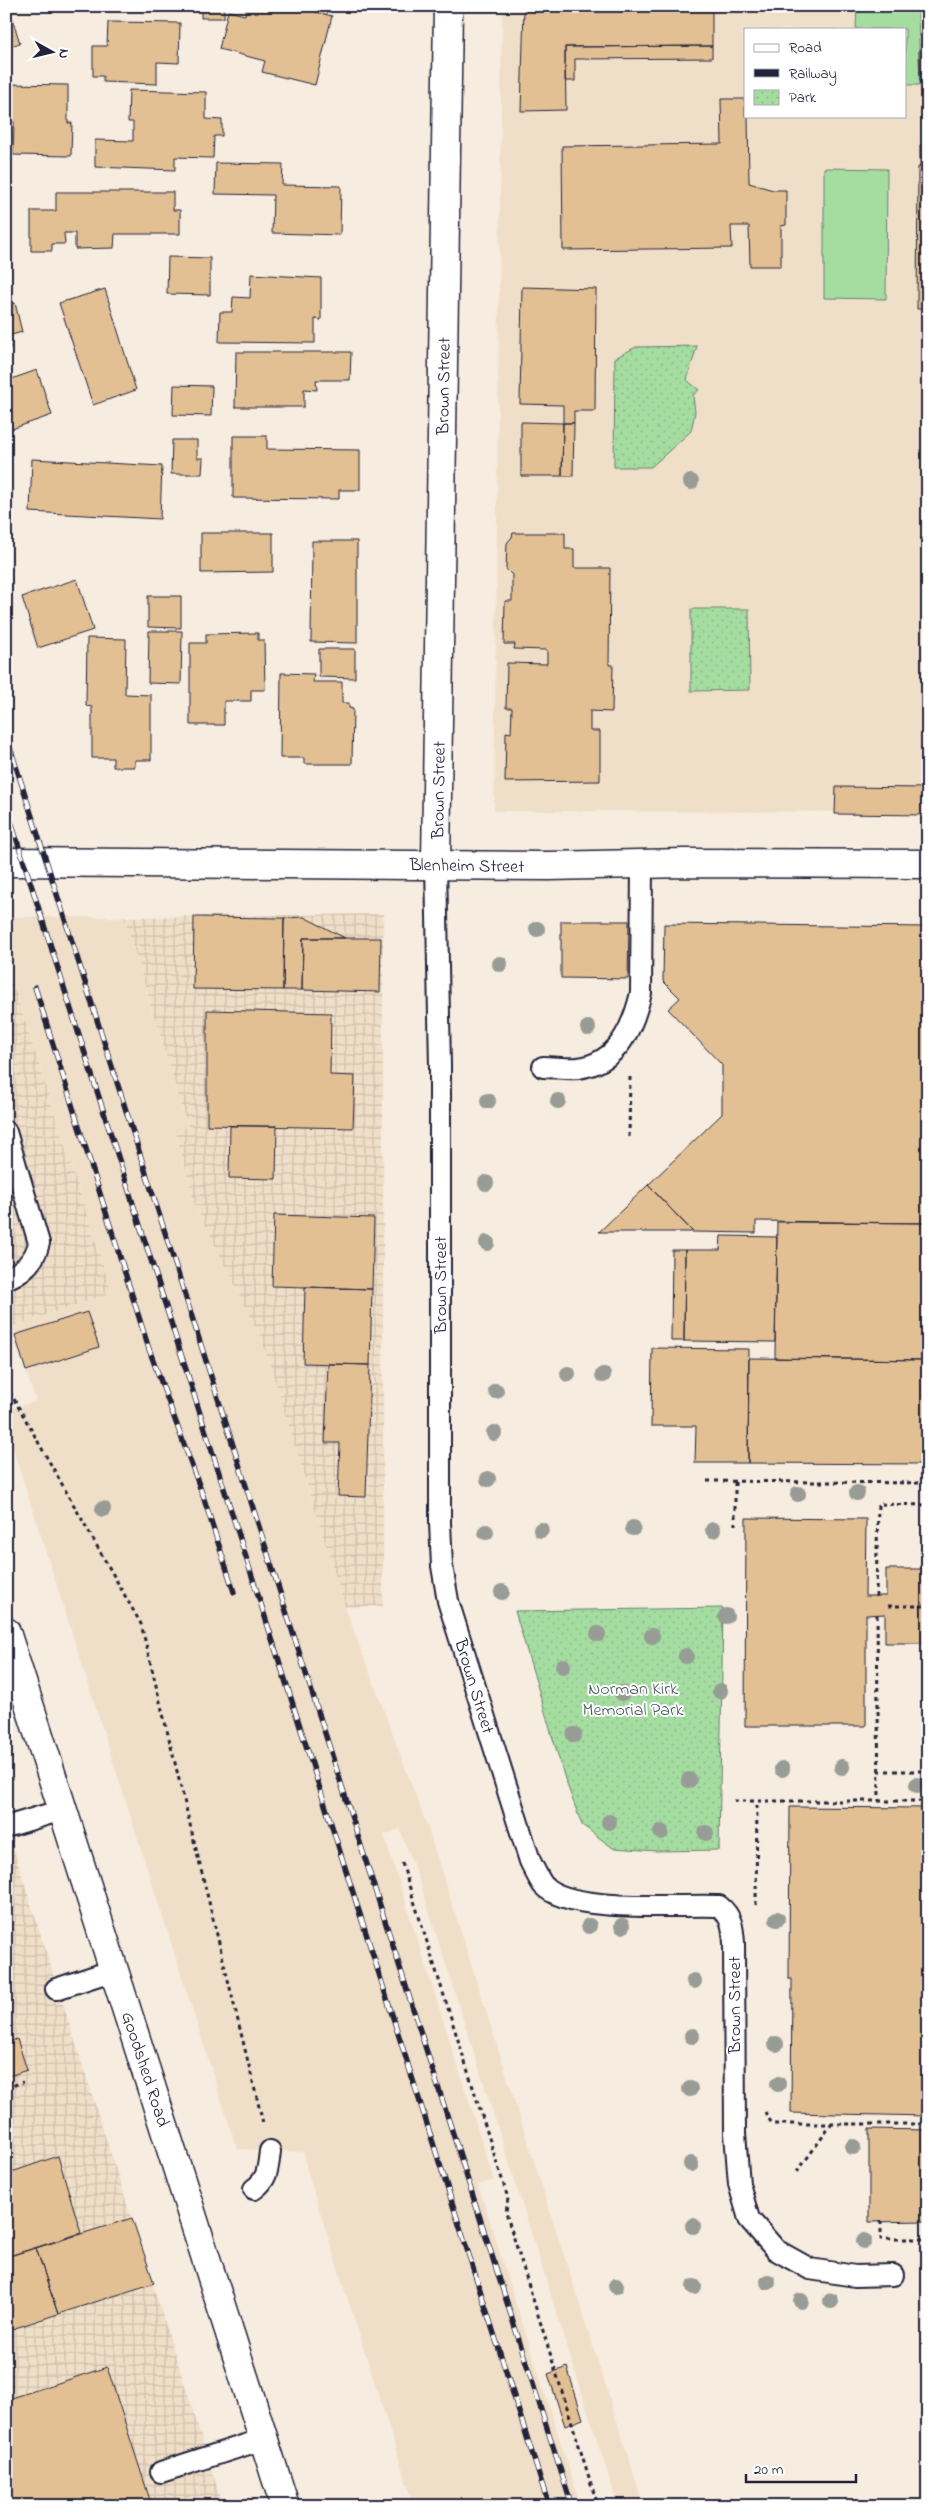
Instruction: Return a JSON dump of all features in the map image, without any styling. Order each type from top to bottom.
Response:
[{"type":"street","name":"Brown Street","points":[[436,864],[448,6]]},
{"type":"street","name":"Blenheim Street","points":[[6,862],[549,866],[642,863],[928,864]]},
{"type":"street","name":"Goodshed Road","points":[[6,1632],[285,2506]]},
{"type":"lane","points":[[543,1067],[578,1068],[603,1061],[626,1036],[636,1013],[641,992],[642,863]]},
{"type":"lane","name":"Brown Street","points":[[436,864],[440,1066],[440,1523],[442,1566],[448,1601],[527,1852],[544,1886],[566,1897],[593,1904],[719,1906],[728,1913],[734,1943],[735,2133],[739,2184],[749,2219],[776,2250],[810,2270],[855,2276],[893,2275]]},
{"type":"lane","points":[[6,1132],[39,1243],[37,1252],[29,1264],[18,1274],[6,1279]]},
{"type":"lane","points":[[6,1827],[62,1810]]},
{"type":"lane","points":[[56,1989],[114,1970]]},
{"type":"lane","points":[[254,2189],[263,2182],[268,2172],[270,2151]]},
{"type":"lane","points":[[161,2472],[264,2440]]},
{"type":"path","points":[[6,1385],[141,1624],[270,2151]]},
{"type":"path","points":[[707,1481],[928,1484]]},
{"type":"path","points":[[735,1482],[735,1525]]},
{"type":"path","points":[[876,1596],[878,1504],[928,1505]]},
{"type":"path","points":[[888,1606],[928,1606]]},
{"type":"path","points":[[877,1615],[878,1771],[880,1801]]},
{"type":"path","points":[[878,1771],[928,1770]]},
{"type":"path","points":[[734,1801],[928,1801]]},
{"type":"path","points":[[402,1863],[508,2198],[506,2213],[598,2506]]},
{"type":"path","points":[[6,2088],[23,2082]]},
{"type":"path","points":[[772,2124],[928,2124]]},
{"type":"path","points":[[797,2172],[831,2124]]},
{"type":"path","points":[[881,2222],[881,2238],[928,2239]]},
{"type":"shaded area","points":[[502,6],[928,6],[928,812],[494,811]]},
{"type":"shaded area","points":[[383,914],[383,1606],[345,1607],[262,1340],[195,1205],[175,1130],[188,1127],[124,917]]},
{"type":"shaded area","points":[[6,917],[124,917],[188,1128],[175,1131],[195,1205],[262,1340],[345,1607],[427,1826],[644,2506],[618,2506],[420,1883],[400,1829],[384,1835],[494,2180],[478,2185],[581,2506],[414,2506],[306,2167],[304,2152],[237,2149],[6,1427],[6,1411],[36,1401],[11,1326],[112,1293],[6,962]]},
{"type":"shaded area","points":[[6,962],[112,1293],[6,1328]]},
{"type":"shaded area","points":[[6,1826],[196,2420],[223,2506],[6,2506]]},
{"type":"green space","points":[[857,6],[918,6],[920,85],[906,85],[906,28],[856,28]]},
{"type":"green space","points":[[824,168],[887,169],[886,299],[824,298]]},
{"type":"green space","points":[[697,346],[687,380],[699,390],[693,395],[695,412],[691,431],[651,467],[614,467],[615,358],[636,347]]},
{"type":"green space","points":[[691,609],[749,609],[750,690],[691,691]]},
{"type":"green space","name":"Norman Kirk Memorial Park","points":[[723,1608],[719,1850],[657,1851],[613,1848],[582,1825],[565,1779],[515,1611]]},
{"type":"building","points":[[6,6],[8,6],[20,43],[6,48]]},
{"type":"building","points":[[201,6],[224,6],[224,18],[201,18]]},
{"type":"building","points":[[247,6],[292,6],[332,16],[315,85],[262,72],[265,61],[219,49],[228,11],[245,15]]},
{"type":"building","points":[[527,6],[712,6],[712,46],[565,47],[566,110],[521,111],[524,8]]},
{"type":"building","points":[[108,22],[180,23],[179,63],[157,62],[157,84],[103,82],[103,76],[93,76],[93,46],[107,46]]},
{"type":"building","points":[[712,46],[712,58],[575,59],[575,81],[565,81],[565,47]]},
{"type":"building","points":[[919,49],[928,49],[928,81],[920,81]]},
{"type":"building","points":[[6,84],[68,85],[68,123],[72,123],[71,156],[13,155],[14,122],[6,122]]},
{"type":"building","points":[[129,90],[206,92],[206,119],[222,120],[222,136],[214,136],[213,158],[175,157],[175,170],[95,167],[95,140],[133,141],[133,122],[128,122]]},
{"type":"building","points":[[721,99],[744,99],[744,118],[748,118],[749,183],[773,190],[786,190],[786,225],[781,226],[781,266],[750,266],[749,226],[731,226],[732,248],[563,250],[562,146],[722,144]]},
{"type":"building","points":[[920,145],[928,145],[928,167],[920,167]]},
{"type":"building","points":[[216,163],[283,164],[282,185],[341,186],[340,235],[272,233],[273,195],[215,194]]},
{"type":"building","points":[[918,167],[928,167],[928,309],[917,309]]},
{"type":"building","points":[[56,192],[173,192],[173,210],[180,210],[180,234],[115,234],[114,248],[75,249],[75,233],[64,233],[65,244],[52,244],[52,251],[31,251],[31,211],[56,211]]},
{"type":"building","points":[[168,257],[210,258],[210,295],[167,294]]},
{"type":"building","points":[[251,274],[321,278],[321,320],[315,319],[315,343],[219,342],[220,312],[232,312],[233,297],[250,298]]},
{"type":"building","points":[[522,287],[596,289],[595,411],[574,411],[574,423],[563,423],[563,405],[520,404]]},
{"type":"building","points":[[105,289],[136,390],[93,405],[59,303]]},
{"type":"building","points":[[15,303],[22,332],[8,336],[11,348],[6,350],[6,306]]},
{"type":"building","points":[[236,352],[351,352],[350,380],[316,380],[317,390],[304,389],[304,407],[235,407]]},
{"type":"building","points":[[37,370],[52,415],[6,431],[6,381]]},
{"type":"building","points":[[174,385],[212,386],[211,416],[173,415]]},
{"type":"building","points":[[521,422],[563,423],[562,476],[521,476]]},
{"type":"building","points":[[563,423],[574,423],[573,476],[562,476]]},
{"type":"building","points":[[233,436],[267,436],[267,449],[360,450],[360,490],[339,490],[339,499],[233,498]]},
{"type":"building","points":[[172,440],[197,440],[197,458],[203,458],[202,474],[171,474]]},
{"type":"building","points":[[32,459],[162,466],[160,519],[30,512]]},
{"type":"building","points":[[201,533],[273,533],[273,572],[201,573]]},
{"type":"building","points":[[513,533],[565,533],[565,549],[574,549],[574,568],[610,568],[609,665],[613,665],[612,712],[590,711],[590,731],[600,731],[600,781],[505,782],[506,732],[511,733],[512,708],[506,708],[507,663],[547,664],[547,650],[514,649],[515,644],[504,644],[505,601],[512,601],[512,575],[506,569],[507,543]]},
{"type":"building","points":[[312,541],[357,541],[357,643],[311,642]]},
{"type":"building","points":[[77,579],[93,630],[38,648],[22,597]]},
{"type":"building","points":[[148,596],[181,596],[181,628],[148,627]]},
{"type":"building","points":[[149,631],[182,631],[181,684],[148,683]]},
{"type":"building","points":[[258,633],[258,640],[264,640],[265,690],[251,690],[251,701],[224,701],[224,725],[190,725],[190,643],[206,643],[206,634]]},
{"type":"building","points":[[87,638],[126,639],[125,694],[151,695],[151,760],[135,760],[135,767],[113,767],[113,758],[92,758],[92,707],[86,706]]},
{"type":"building","points":[[319,649],[355,649],[355,678],[319,677]]},
{"type":"building","points":[[281,673],[314,674],[313,682],[342,682],[342,703],[349,703],[349,708],[353,709],[352,764],[304,764],[304,758],[280,758]]},
{"type":"building","points":[[836,787],[928,788],[928,815],[835,814]]},
{"type":"building","points":[[194,917],[284,918],[283,990],[193,989]]},
{"type":"building","points":[[304,917],[345,938],[303,938],[302,990],[283,990],[284,918]]},
{"type":"building","points":[[561,921],[629,921],[628,979],[561,978]]},
{"type":"building","points":[[664,924],[928,927],[928,1223],[756,1221],[756,1233],[693,1232],[648,1185],[722,1114],[722,1065],[668,1009],[680,998],[663,981]]},
{"type":"building","points":[[303,938],[381,938],[380,992],[302,990]]},
{"type":"building","points":[[207,1010],[331,1013],[330,1075],[355,1076],[353,1128],[207,1125]]},
{"type":"building","points":[[230,1126],[277,1126],[276,1179],[229,1178]]},
{"type":"building","points":[[648,1185],[693,1232],[599,1232]]},
{"type":"building","points":[[274,1215],[374,1218],[372,1289],[272,1286]]},
{"type":"building","points":[[777,1222],[928,1223],[928,1360],[775,1358]]},
{"type":"building","points":[[721,1236],[777,1237],[775,1342],[684,1341],[685,1250],[720,1250]]},
{"type":"building","points":[[672,1250],[685,1250],[684,1341],[671,1341]]},
{"type":"building","points":[[305,1287],[372,1289],[370,1365],[303,1363]]},
{"type":"building","points":[[87,1312],[99,1347],[26,1371],[15,1335]]},
{"type":"building","points":[[652,1348],[749,1349],[748,1463],[695,1463],[696,1426],[651,1426]]},
{"type":"building","points":[[749,1358],[928,1360],[928,1464],[748,1463]]},
{"type":"building","points":[[328,1364],[370,1365],[366,1497],[338,1496],[340,1443],[325,1443]]},
{"type":"building","points":[[746,1518],[866,1519],[865,1596],[886,1596],[886,1569],[928,1569],[928,1643],[885,1643],[885,1614],[866,1615],[866,1726],[745,1726]]},
{"type":"building","points":[[790,1807],[928,1808],[928,2116],[791,2113],[792,1979],[789,1979]]},
{"type":"building","points":[[17,2039],[27,2070],[6,2077],[6,2043]]},
{"type":"building","points":[[869,2129],[928,2130],[928,2221],[869,2222]]},
{"type":"building","points":[[58,2156],[81,2233],[6,2257],[6,2174]]},
{"type":"building","points":[[132,2218],[154,2283],[58,2314],[36,2248]]},
{"type":"building","points":[[36,2248],[58,2314],[6,2331],[6,2257]]},
{"type":"building","points":[[107,2367],[152,2506],[6,2506],[6,2400]]},
{"type":"building","points":[[567,2367],[583,2419],[565,2426],[548,2374]]},
{"type":"railway","points":[[6,735],[572,2506]]},
{"type":"railway","points":[[6,806],[549,2506]]},
{"type":"railway","points":[[35,987],[149,1349],[203,1496],[234,1592]]}]
